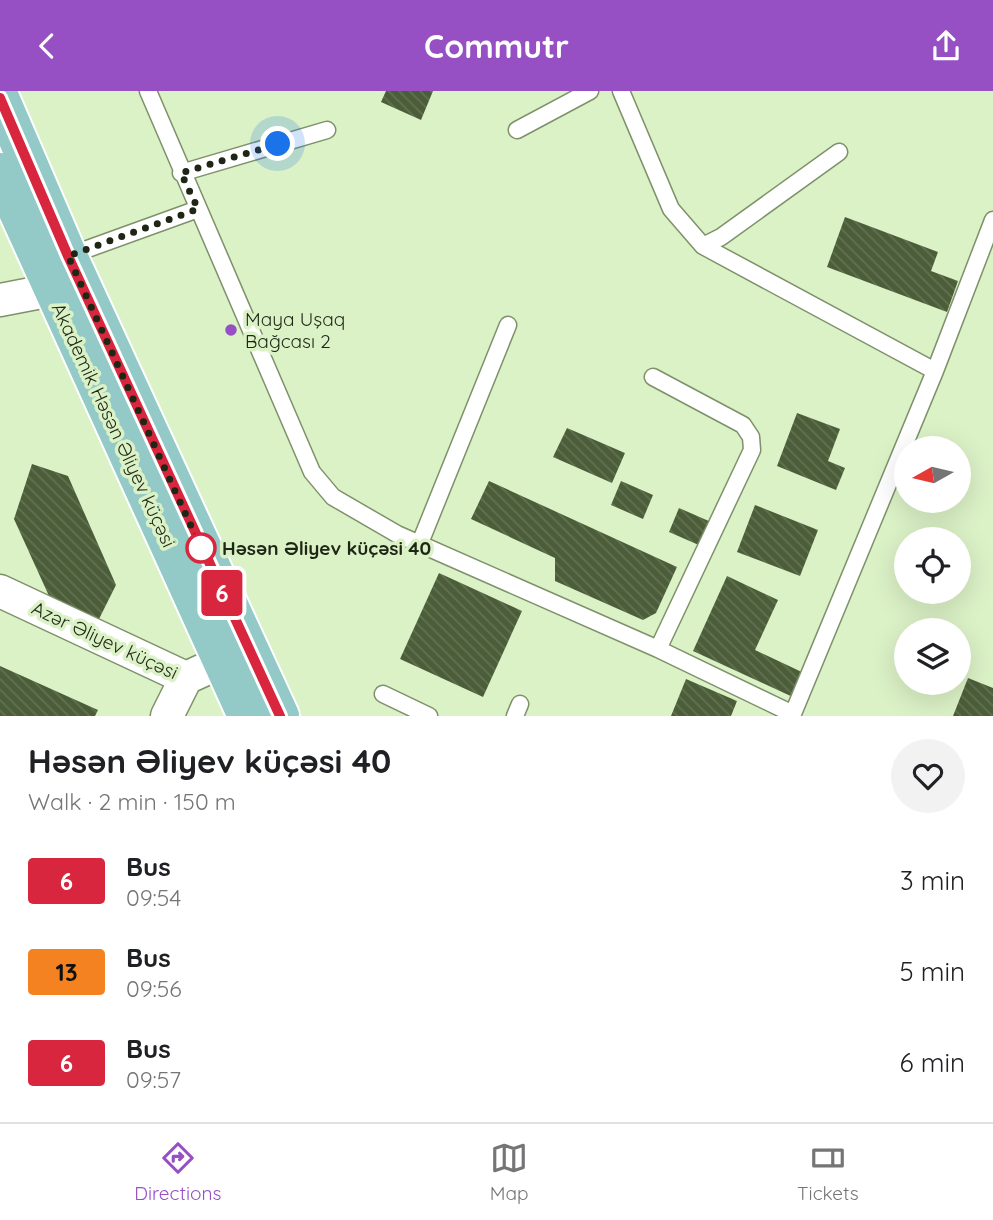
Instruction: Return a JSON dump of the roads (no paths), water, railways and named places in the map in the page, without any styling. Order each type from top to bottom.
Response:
[{"type":"main road","name":"Akademik Həsən Əliyev küçəsi","points":[[0,98],[235,655],[247,716]]},
{"type":"main road","name":"Akademik Həsən Əliyev küçəsi","points":[[0,172],[52,290],[235,655],[280,716]]},
{"type":"street","points":[[0,300],[52,290]]},
{"type":"street","name":"Azər Əliyev küçəsi","points":[[0,591],[186,678],[235,655]]},
{"type":"street","points":[[167,716],[186,678]]},
{"type":"lane","points":[[148,91],[181,173],[313,473],[332,497],[397,534],[658,649],[792,715],[935,370],[993,220]]},
{"type":"lane","points":[[517,130],[590,91]]},
{"type":"lane","points":[[621,91],[671,209],[703,247],[935,370]]},
{"type":"lane","points":[[181,173],[327,130]]},
{"type":"lane","points":[[703,247],[721,237],[839,152]]},
{"type":"lane","points":[[68,256],[198,209]]},
{"type":"lane","points":[[420,543],[508,325]]},
{"type":"lane","points":[[653,377],[743,425],[751,437],[752,450],[658,649]]},
{"type":"lane","points":[[383,694],[429,716]]},
{"type":"place","name":"Maya Uşaq Bağcası 2","points":[[231,330]]},
{"type":"place","name":"Həsən Əliyev küçəsi 40","points":[[201,548]]}]
